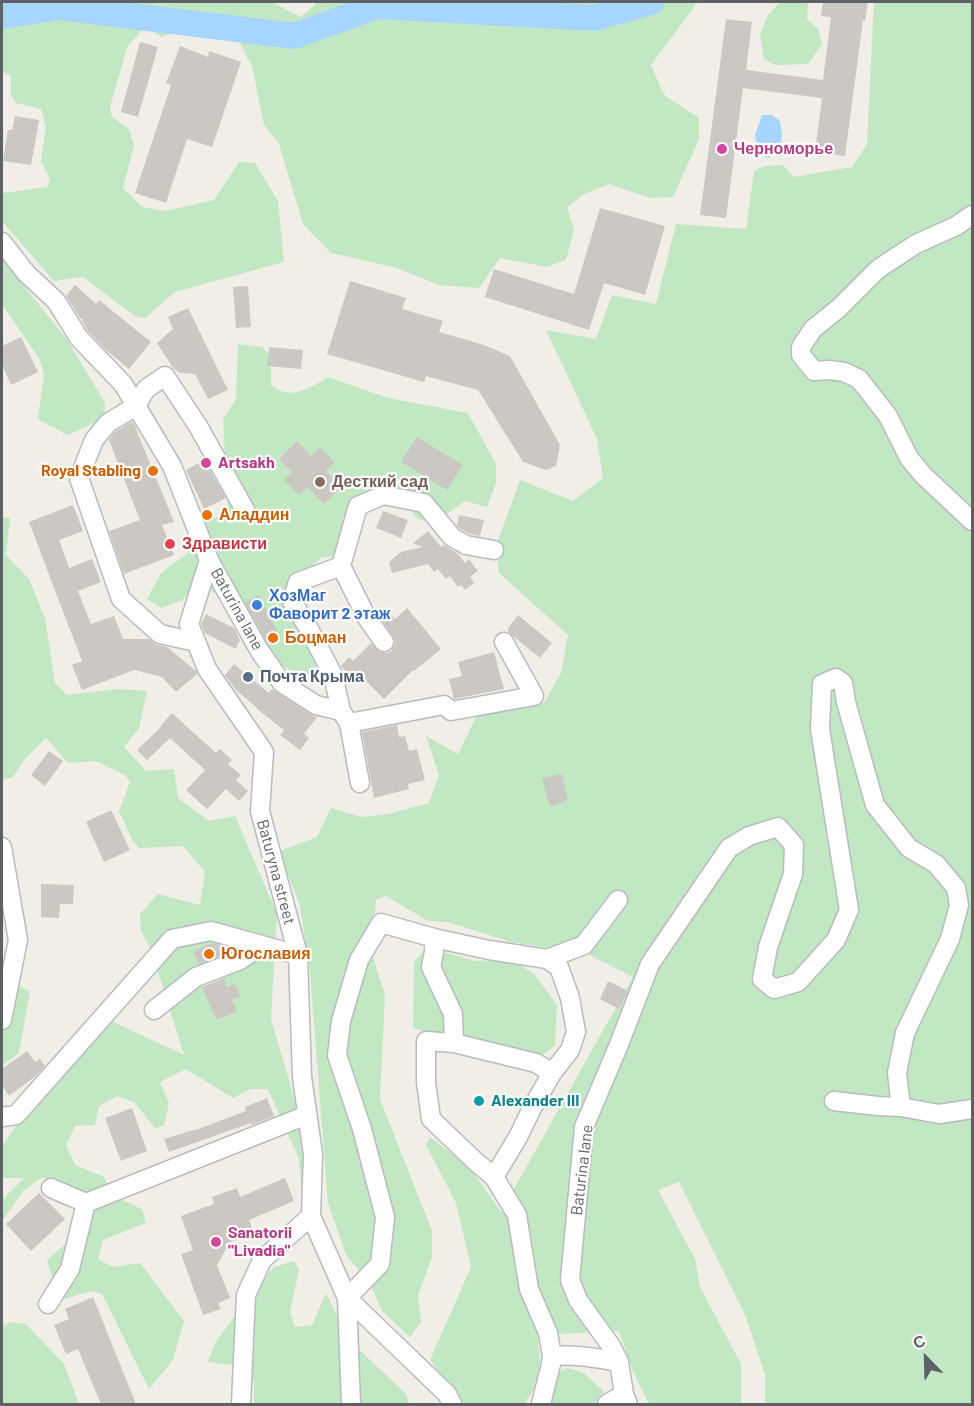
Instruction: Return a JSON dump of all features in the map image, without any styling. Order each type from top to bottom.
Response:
[{"type":"street","points":[[972,215],[956,226],[916,244],[878,269],[839,308],[813,329],[801,346],[801,355],[814,371],[844,372],[859,379],[888,416],[909,458],[923,475],[972,520]]},
{"type":"street","points":[[2,242],[26,273],[56,301],[79,338],[123,384],[172,466],[209,560]]},
{"type":"street","points":[[196,642],[160,634],[122,599],[80,478],[94,440],[108,423],[136,406],[146,389],[165,376],[198,426],[245,510]]},
{"type":"street","points":[[384,642],[367,618],[341,566],[358,506],[383,495],[424,504],[452,537],[466,545],[494,550]]},
{"type":"street","name":"Baturyna street","points":[[209,560],[189,624],[207,669],[264,752],[260,811],[298,955],[302,1077],[313,1154],[311,1216],[347,1298],[351,1404]]},
{"type":"street","name":"Baturina lane","points":[[209,560],[259,650],[282,683],[316,705],[345,717]]},
{"type":"street","points":[[341,566],[298,582],[292,601],[333,675],[360,783]]},
{"type":"street","points":[[345,717],[444,705],[451,711],[534,696],[504,642]]},
{"type":"street","name":"Baturina lane","points":[[626,1400],[619,1362],[611,1346],[578,1300],[570,1280],[584,1127],[650,963],[729,849],[749,836],[778,827],[794,845],[793,874],[768,947],[762,979],[774,989],[798,982],[836,940],[849,910],[819,729],[822,684],[836,678],[843,683],[846,702],[875,805],[909,848],[936,864],[956,888],[959,905],[950,939],[905,1033],[897,1073],[901,1107]]},
{"type":"street","points":[[2,847],[18,940],[2,1020]]},
{"type":"street","points":[[547,959],[584,945],[618,900]]},
{"type":"street","points":[[452,1404],[447,1394],[347,1298],[380,1264],[386,1217],[362,1130],[337,1055],[341,1022],[360,960],[381,922],[434,938],[547,959],[559,967],[570,998],[576,1032],[570,1050],[552,1073],[494,1177]]},
{"type":"street","points":[[2,1117],[16,1115],[172,939],[211,931],[298,955]]},
{"type":"street","points":[[434,938],[431,967],[453,1014],[454,1043]]},
{"type":"street","points":[[154,1010],[196,977],[240,960],[262,945]]},
{"type":"street","points":[[541,1404],[552,1356],[548,1333],[529,1289],[517,1215],[494,1177],[431,1119],[426,1082],[426,1041],[454,1043],[536,1063],[552,1073]]},
{"type":"street","points":[[834,1101],[901,1107],[939,1114],[972,1109]]},
{"type":"street","points":[[51,1188],[86,1203],[308,1114]]},
{"type":"street","points":[[48,1304],[70,1269],[86,1203]]},
{"type":"street","points":[[242,1404],[246,1295],[262,1260],[311,1216]]},
{"type":"street","points":[[552,1356],[565,1354],[619,1362]]},
{"type":"street","points":[[607,1404],[626,1400]]},
{"type":"green space","points":[[2,2],[272,2],[300,17],[316,2],[697,2],[651,65],[664,95],[699,118],[699,139],[673,197],[650,198],[609,184],[584,194],[567,207],[574,230],[566,260],[547,267],[500,258],[479,288],[439,285],[397,268],[331,253],[303,224],[279,144],[264,125],[252,66],[231,26],[208,18],[162,37],[145,27],[127,47],[110,107],[112,117],[129,129],[134,145],[123,188],[142,207],[165,211],[214,200],[239,162],[255,163],[278,201],[284,262],[175,292],[145,318],[135,316],[83,277],[54,281],[2,221],[2,192],[47,187],[50,179],[41,161],[46,127],[41,109],[16,103],[11,96],[11,76],[2,71]]},
{"type":"green space","points":[[780,2],[808,2],[807,19],[818,29],[822,44],[808,64],[775,65],[764,59],[760,35],[768,15]]},
{"type":"green space","points":[[874,2],[972,2],[972,1404],[765,1404],[765,1375],[746,1317],[679,1182],[658,1190],[695,1259],[700,1287],[741,1364],[741,1404],[649,1404],[632,1369],[619,1331],[537,1335],[540,1362],[537,1384],[524,1404],[463,1403],[430,1360],[471,1267],[456,1203],[426,1145],[430,1137],[470,1168],[501,1212],[633,977],[588,954],[511,942],[448,922],[428,921],[386,896],[376,900],[371,951],[385,995],[380,1099],[432,1231],[432,1257],[418,1295],[421,1322],[410,1337],[382,1311],[370,1283],[346,1255],[328,1203],[310,971],[300,906],[279,851],[317,837],[331,808],[361,817],[388,814],[429,803],[439,775],[426,736],[458,754],[477,715],[544,703],[561,673],[568,635],[499,573],[496,546],[520,480],[573,501],[603,478],[597,439],[546,330],[596,339],[612,295],[656,304],[676,224],[746,229],[754,171],[764,166],[783,165],[794,177],[852,167],[867,144]]},
{"type":"green space","points":[[2,259],[68,341],[105,403],[105,418],[68,435],[38,419],[44,375],[40,360],[2,304]]},
{"type":"green space","points":[[238,344],[262,347],[271,357],[271,385],[279,390],[300,392],[328,377],[388,398],[468,413],[496,464],[496,483],[487,507],[465,501],[434,523],[418,519],[399,497],[367,490],[355,511],[359,536],[355,555],[322,557],[290,586],[317,648],[315,671],[301,677],[271,658],[243,604],[212,592],[206,569],[183,600],[161,608],[147,599],[161,573],[188,553],[189,511],[216,518],[228,508],[223,419],[236,399]],"holes":[[[297,442],[311,456],[320,448],[335,462],[326,471],[342,487],[324,504],[279,459]]]},
{"type":"green space","points":[[2,517],[10,518],[6,555],[29,579],[45,618],[55,683],[67,695],[118,689],[147,691],[139,728],[124,747],[146,771],[174,769],[178,798],[209,821],[235,816],[277,914],[271,1019],[300,1118],[309,1183],[302,1195],[299,1159],[268,1089],[251,1089],[233,1098],[186,1069],[160,1082],[169,1103],[164,1126],[155,1128],[134,1102],[117,1096],[99,1106],[95,1125],[75,1126],[66,1145],[75,1165],[104,1177],[113,1196],[142,1209],[146,1223],[103,1240],[98,1259],[113,1267],[140,1263],[184,1321],[173,1360],[149,1389],[102,1294],[91,1291],[64,1299],[56,1291],[47,1260],[75,1236],[77,1202],[55,1178],[41,1178],[24,1190],[2,1221],[2,1200],[24,1178],[2,1178],[2,1146],[27,1110],[109,1020],[184,1055],[152,952],[141,931],[140,914],[158,894],[200,905],[205,872],[183,846],[139,848],[133,841],[119,811],[130,782],[125,775],[96,761],[68,763],[46,738],[24,760],[13,777],[2,780]],"holes":[[[221,973],[227,987],[239,997],[232,1000],[237,1012],[216,1020],[200,981]]]},
{"type":"green space","points":[[425,950],[475,961],[513,960],[535,975],[557,1005],[555,1046],[542,1055],[513,1053],[413,1028],[414,961]]},
{"type":"green space","points":[[6,981],[30,991],[19,1053],[2,1068],[2,986]]},
{"type":"green space","points":[[294,1261],[299,1269],[290,1312],[295,1327],[312,1325],[326,1293],[348,1339],[406,1394],[409,1404],[254,1404],[254,1383],[242,1366],[208,1362],[215,1343],[257,1286],[274,1267]]},
{"type":"green space","points":[[12,1322],[26,1324],[64,1364],[79,1404],[2,1404],[2,1326]]},
{"type":"green space","points":[[567,1368],[584,1373],[604,1392],[594,1404],[545,1404],[556,1374]]},
{"type":"water","points":[[762,115],[772,115],[780,121],[782,136],[778,152],[768,158],[758,154],[755,135]]},
{"type":"building","points":[[823,2],[868,2],[865,21],[863,20],[845,156],[815,152],[822,98],[743,88],[726,218],[700,215],[726,19],[752,22],[746,70],[823,80],[831,17],[821,16]]},
{"type":"building","points":[[140,42],[158,47],[138,117],[121,112]]},
{"type":"building","points":[[180,46],[208,57],[209,51],[241,62],[212,147],[187,139],[166,203],[135,193],[171,85],[166,83]]},
{"type":"building","points":[[15,116],[39,120],[31,165],[3,161],[8,130],[12,130]]},
{"type":"building","points":[[600,208],[665,226],[645,295],[604,283],[589,330],[485,297],[494,269],[574,294]]},
{"type":"building","points":[[350,281],[406,298],[402,309],[443,321],[439,332],[484,345],[510,356],[560,445],[556,466],[546,470],[523,462],[478,390],[426,376],[424,382],[327,354]]},
{"type":"building","points":[[75,285],[96,304],[99,300],[151,342],[129,369],[88,331],[66,296]]},
{"type":"building","points":[[248,286],[251,327],[236,328],[233,287]]},
{"type":"building","points":[[188,308],[228,390],[208,399],[195,374],[180,373],[173,368],[157,343],[173,329],[168,317]]},
{"type":"building","points":[[21,337],[38,372],[11,385],[2,364],[2,346]]},
{"type":"building","points":[[269,347],[303,350],[301,369],[267,366]]},
{"type":"building","points":[[131,422],[134,424],[174,522],[162,525],[174,555],[124,574],[109,531],[140,520],[109,440],[115,432]]},
{"type":"building","points":[[417,437],[463,465],[447,490],[401,462]]},
{"type":"building","points":[[297,441],[311,456],[320,447],[335,462],[326,471],[342,487],[324,504],[307,487],[299,495],[284,480],[292,472],[279,459]]},
{"type":"building","points":[[204,460],[226,498],[204,509],[186,470]]},
{"type":"building","points":[[73,505],[83,531],[59,540],[69,568],[92,559],[101,582],[78,591],[91,624],[114,616],[123,639],[149,639],[157,645],[167,647],[197,674],[176,692],[162,677],[134,670],[82,690],[72,665],[82,661],[29,522]]},
{"type":"building","points":[[383,511],[408,520],[401,538],[376,528]]},
{"type":"building","points":[[459,515],[484,520],[480,536],[459,528],[457,525]]},
{"type":"building","points":[[428,531],[441,547],[444,545],[457,553],[465,563],[469,559],[478,571],[470,577],[474,583],[465,590],[461,585],[458,587],[450,576],[446,579],[438,569],[434,572],[428,564],[392,573],[389,562],[401,552],[423,547],[413,543]]},
{"type":"building","points":[[259,595],[280,638],[268,644],[245,602]]},
{"type":"building","points":[[407,608],[441,649],[413,670],[384,699],[356,671],[351,677],[341,666],[349,657],[353,661],[371,643],[380,652],[391,651],[395,640],[380,617],[387,611],[395,619]]},
{"type":"building","points":[[206,614],[234,628],[240,640],[236,649],[205,633],[201,624]]},
{"type":"building","points":[[518,615],[552,643],[540,658],[508,632],[508,628]]},
{"type":"building","points":[[494,652],[504,689],[454,699],[449,679],[462,676],[458,662]]},
{"type":"building","points":[[234,664],[269,693],[272,689],[317,717],[304,734],[309,738],[300,750],[280,735],[284,730],[235,689],[225,675]]},
{"type":"building","points":[[172,713],[216,753],[220,749],[232,760],[228,764],[241,775],[236,780],[248,791],[239,801],[226,789],[207,809],[186,790],[205,770],[170,738],[147,760],[137,750]]},
{"type":"building","points":[[397,725],[399,737],[405,736],[409,751],[417,749],[425,780],[408,784],[409,789],[374,798],[362,732]]},
{"type":"building","points":[[49,751],[63,761],[45,786],[31,775]]},
{"type":"building","points":[[562,774],[568,800],[550,807],[542,778]]},
{"type":"building","points":[[111,810],[130,850],[104,862],[86,822]]},
{"type":"building","points":[[41,884],[74,885],[73,904],[60,904],[59,918],[41,917]]},
{"type":"building","name":"Югославия","points":[[212,943],[220,945],[224,954],[199,964],[193,951]]},
{"type":"building","points":[[224,978],[227,987],[235,984],[240,997],[232,1000],[237,1012],[216,1020],[202,987]]},
{"type":"building","points":[[608,981],[628,991],[619,1009],[600,999]]},
{"type":"building","points":[[27,1051],[35,1062],[40,1059],[45,1066],[9,1096],[2,1085],[3,1068]]},
{"type":"building","points":[[267,1098],[274,1116],[169,1152],[164,1139],[193,1131],[246,1111],[245,1107]]},
{"type":"building","points":[[132,1108],[147,1151],[121,1161],[105,1118]]},
{"type":"building","points":[[285,1178],[294,1201],[249,1220],[254,1234],[230,1242],[217,1265],[230,1298],[218,1303],[221,1309],[203,1315],[181,1254],[193,1250],[181,1216],[214,1204],[212,1197],[237,1188],[240,1197]]},
{"type":"building","points":[[39,1193],[65,1219],[31,1251],[6,1224]]},
{"type":"building","points":[[93,1297],[136,1404],[101,1404],[78,1349],[66,1354],[54,1325],[69,1319],[65,1309]]},
{"type":"waterway","points":[[2,16],[59,7],[294,36],[377,6],[594,18],[651,2]]},
{"type":"place","name":"Черноморье","points":[[722,149]]},
{"type":"place","name":"Artsakh","points":[[206,463]]},
{"type":"place","name":"Royal Stabling","points":[[153,471]]},
{"type":"place","name":"Десткий сад","points":[[320,482]]},
{"type":"place","name":"Аладдин","points":[[207,515]]},
{"type":"place","name":"Здрависти","points":[[170,544]]},
{"type":"place","name":"ХозМаг Фаворит 2 этаж","points":[[257,605]]},
{"type":"place","name":"Боцман","points":[[273,638]]},
{"type":"place","name":"Почта Крыма","points":[[248,677]]},
{"type":"place","name":"Югославия","points":[[209,954]]},
{"type":"place","name":"Alexander III","points":[[479,1101]]},
{"type":"place","name":"Sanatorii \"Livadia\"","points":[[216,1242]]}]
